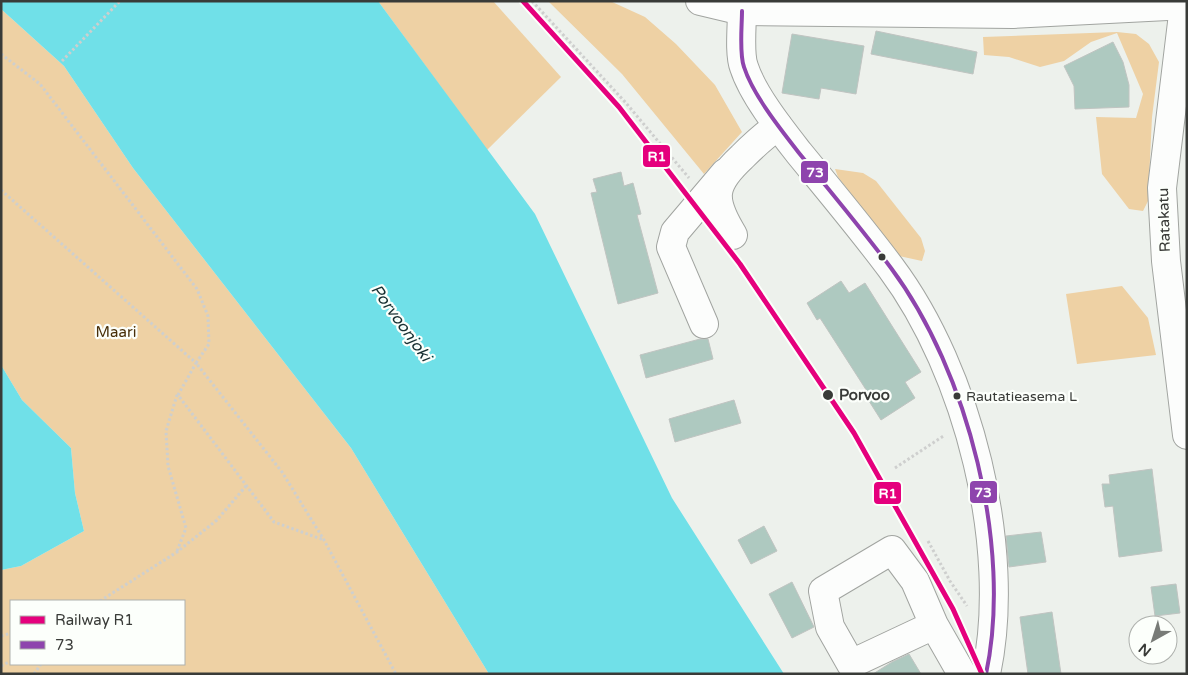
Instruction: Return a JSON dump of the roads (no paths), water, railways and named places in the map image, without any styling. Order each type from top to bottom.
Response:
[{"type":"street","points":[[700,1],[742,11],[1013,14],[1185,6]]},
{"type":"street","name":"Ratakatu","points":[[1185,6],[1162,188],[1166,261],[1187,435]]},
{"type":"street","points":[[742,11],[744,67],[778,126],[892,270],[932,335],[960,404],[981,477],[995,574],[995,618],[986,674]]},
{"type":"street","points":[[704,324],[670,247],[675,232],[725,173],[763,137],[778,126]]},
{"type":"street","points":[[725,173],[718,187],[717,201],[722,217],[733,234]]},
{"type":"street","points":[[934,625],[962,674]]},
{"type":"water","name":"Porvoonjoki","points":[[1,1],[378,1],[535,214],[672,498],[784,674],[489,674],[351,448],[133,168],[64,66],[1,9]]},
{"type":"water","points":[[1,365],[22,400],[71,448],[75,493],[84,531],[21,566],[1,570]]},
{"type":"rail line","name":"R1","points":[[523,1],[619,107],[740,264],[854,433],[953,609],[982,674]]},
{"type":"place","name":"Porvoo","points":[[828,395]]},
{"type":"place","name":"Rautatieasema L","points":[[957,396]]},
{"type":"park label","name":"Maari","points":[[116,332]]}]
